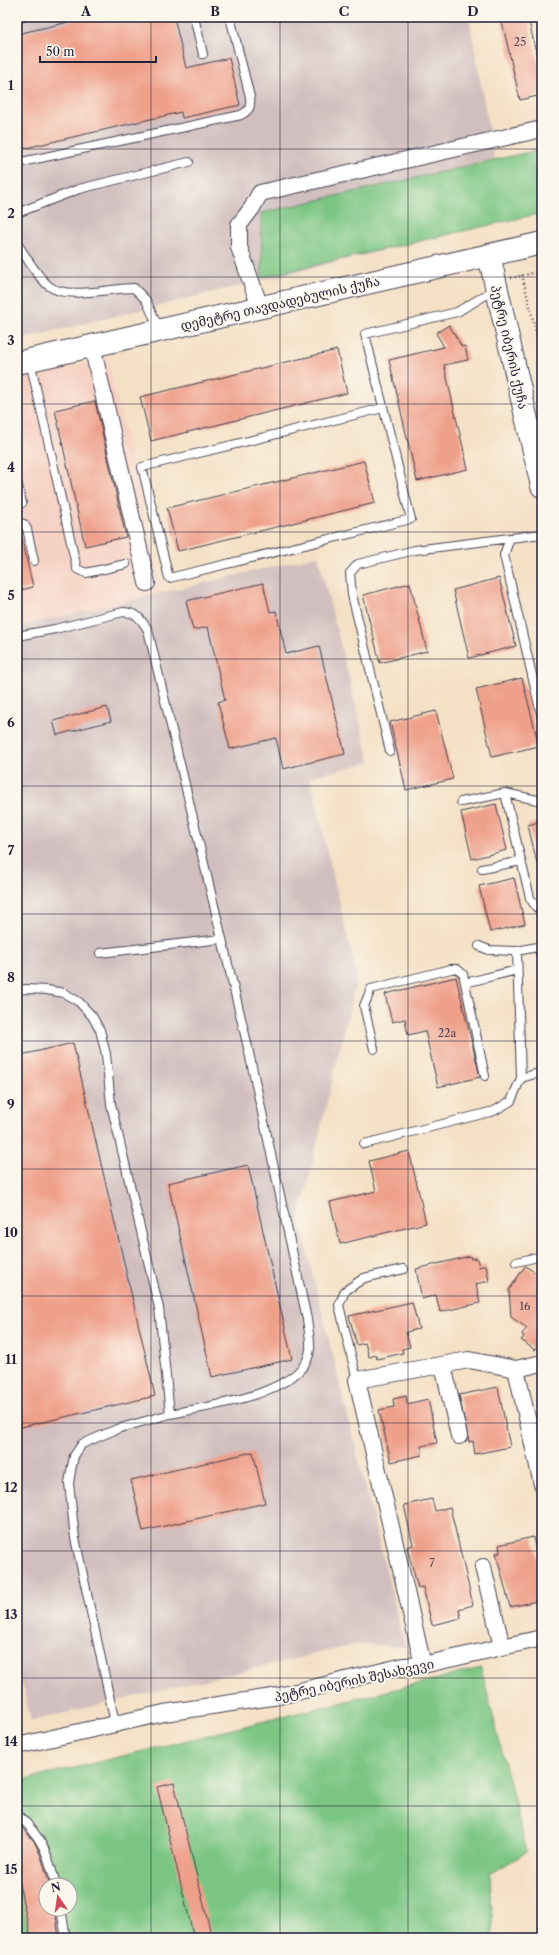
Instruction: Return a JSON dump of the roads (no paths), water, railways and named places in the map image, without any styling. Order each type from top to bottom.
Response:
[{"type":"main road","name":"დემეტრე თავდადებულის ქუჩა","points":[[24,361],[542,242]]},
{"type":"main road","name":"პეტრე იბერის ქუჩა","points":[[489,255],[542,486]]},
{"type":"street","points":[[260,307],[239,247],[239,225],[252,208],[260,193],[542,129]]},
{"type":"street","points":[[92,346],[147,582]]},
{"type":"street","points":[[423,1665],[357,1380],[469,1360],[516,1369],[542,1363]]},
{"type":"street","points":[[443,1365],[460,1436]]},
{"type":"street","points":[[516,1369],[541,1480]]},
{"type":"street","points":[[483,1567],[502,1647]]},
{"type":"street","name":"პეტრე იბერის შესახვევი","points":[[17,1746],[164,1713],[279,1696],[404,1666],[423,1665],[542,1638]]},
{"type":"lane","points":[[17,19],[23,17]]},
{"type":"lane","points":[[194,17],[203,54]]},
{"type":"lane","points":[[17,163],[241,115],[248,111],[250,106],[250,97],[230,17]]},
{"type":"lane","points":[[17,213],[79,189],[189,162]]},
{"type":"lane","points":[[17,243],[34,269],[49,287],[67,293],[134,288],[146,300],[160,330]]},
{"type":"lane","points":[[383,408],[142,467],[169,578],[411,519],[365,334],[457,312],[496,285]]},
{"type":"lane","points":[[24,361],[77,569],[86,573],[126,564]]},
{"type":"lane","points":[[17,482],[22,503]]},
{"type":"lane","points":[[17,522],[24,524],[27,529],[34,561]]},
{"type":"lane","points":[[390,751],[352,595],[350,573],[358,564],[415,550],[542,534]]},
{"type":"lane","points":[[510,538],[504,555],[542,718]]},
{"type":"lane","points":[[17,636],[55,629],[123,612],[133,613],[141,619],[148,630],[276,1173],[307,1319],[310,1350],[303,1367],[292,1377],[276,1387],[230,1402],[170,1414],[117,1429],[82,1444],[74,1456],[69,1483],[75,1538],[115,1723]]},
{"type":"lane","points":[[461,802],[505,793],[542,801]]},
{"type":"lane","points":[[505,793],[530,898],[536,907],[542,911]]},
{"type":"lane","points":[[482,869],[521,861]]},
{"type":"lane","points":[[100,953],[222,939]]},
{"type":"lane","points":[[479,946],[489,950],[517,951],[541,946],[542,961]]},
{"type":"lane","points":[[364,1144],[494,1111],[511,1101],[521,1078],[517,951]]},
{"type":"lane","points":[[374,1049],[364,1006],[372,989],[451,969],[458,969],[463,974],[485,1076]]},
{"type":"lane","points":[[465,984],[517,970]]},
{"type":"lane","points":[[17,990],[47,990],[64,993],[79,1002],[92,1016],[100,1030],[106,1054],[111,1104],[159,1308],[170,1414]]},
{"type":"lane","points":[[521,1078],[542,1072]]},
{"type":"lane","points":[[516,1262],[542,1256]]},
{"type":"lane","points":[[357,1380],[339,1305],[345,1291],[354,1283],[364,1278],[404,1269]]},
{"type":"lane","points":[[17,1814],[33,1829],[48,1854],[54,1877]]},
{"type":"lane","points":[[62,1917],[66,1938]]}]
